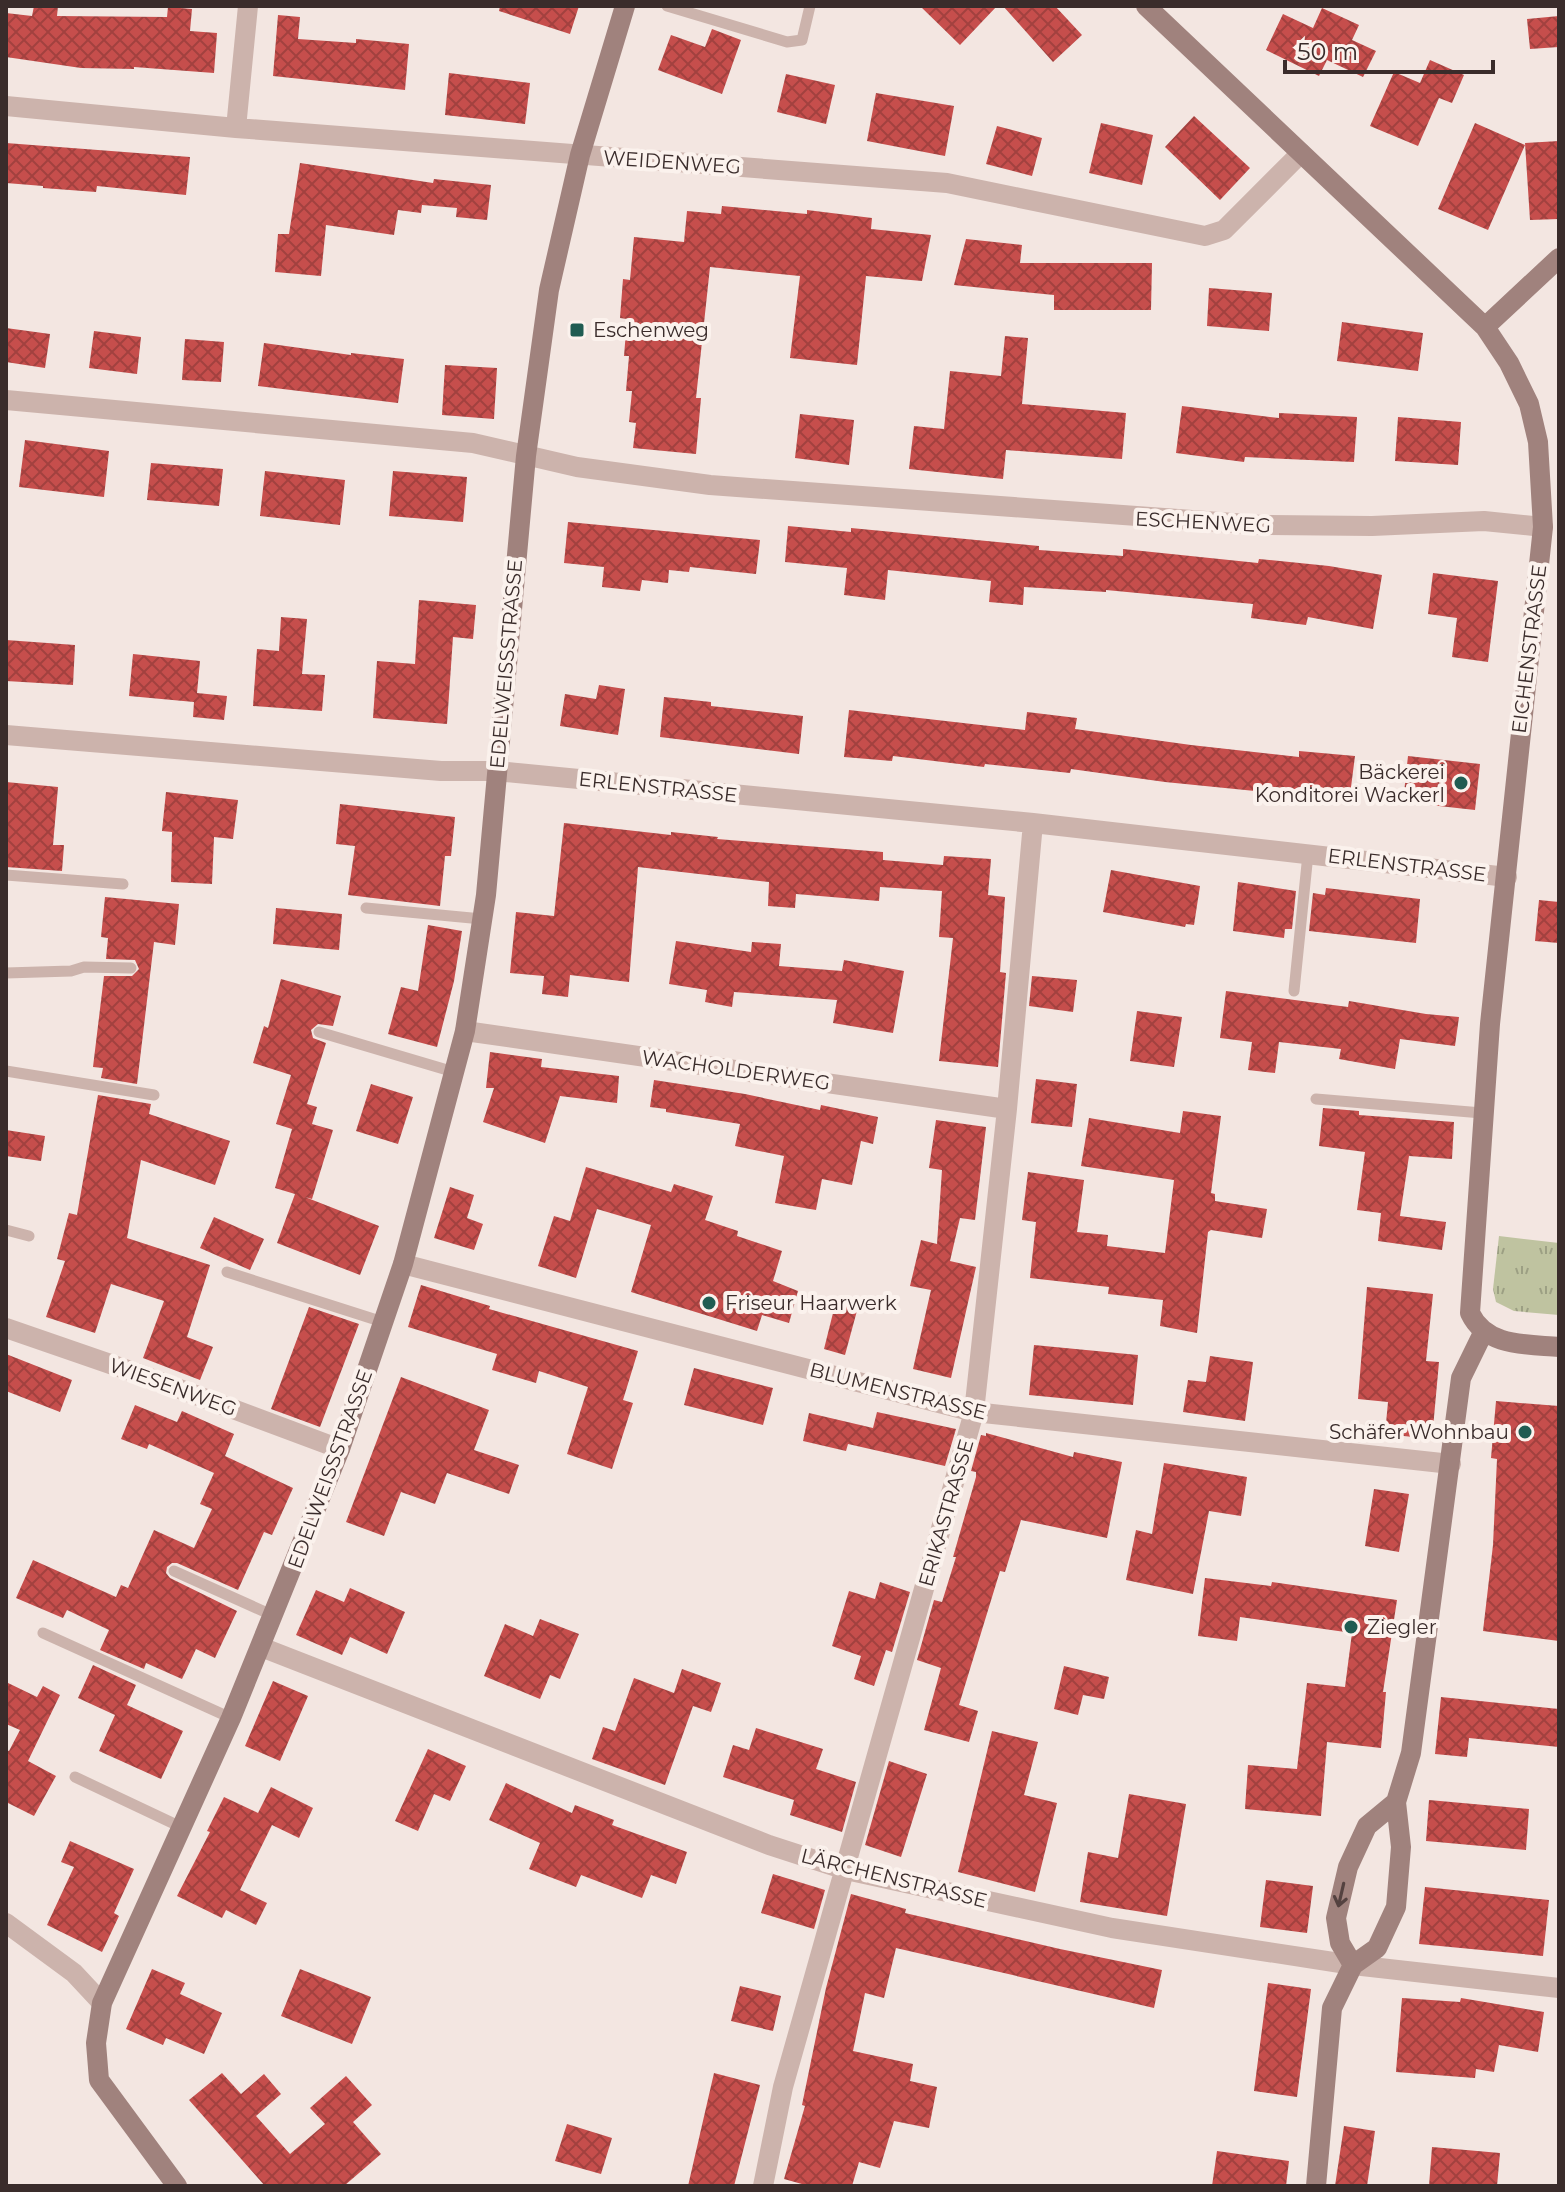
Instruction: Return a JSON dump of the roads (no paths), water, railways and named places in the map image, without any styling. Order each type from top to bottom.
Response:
[{"type":"street","points":[[236,128],[248,6]]},
{"type":"street","name":"EDELWEISSSTRASSE","points":[[177,2186],[99,2080],[96,2043],[102,2003],[231,1718],[340,1449],[403,1264],[465,1031],[482,919],[526,456],[549,290],[580,155],[625,6]]},
{"type":"street","name":"EICHENSTRASSE","points":[[1146,6],[1485,327],[1509,363],[1529,404],[1538,442],[1543,527],[1482,1113],[1470,1313],[1483,1333]]},
{"type":"street","name":"WEIDENWEG","points":[[6,106],[236,128],[947,183],[1205,236],[1224,230],[1301,153]]},
{"type":"street","points":[[1485,327],[1559,258]]},
{"type":"street","name":"ESCHENWEG","points":[[6,400],[473,443],[577,467],[710,485],[1138,518],[1304,526],[1484,521],[1543,527]]},
{"type":"street","name":"ERLENSTRASSE","points":[[6,735],[441,771],[496,771],[1033,823],[1507,877]]},
{"type":"street","name":"ERIKASTRASSE","points":[[763,2186],[783,2087],[974,1412],[1007,1109],[1033,823]]},
{"type":"street","name":"WACHOLDERWEG","points":[[465,1031],[1007,1109]]},
{"type":"street","name":"BLUMENSTRASSE","points":[[403,1264],[974,1412],[1451,1464]]},
{"type":"street","name":"WIESENWEG","points":[[6,1328],[340,1449]]},
{"type":"street","points":[[1316,2186],[1332,2008],[1353,1965],[1377,1948],[1396,1907],[1401,1847],[1396,1802],[1411,1753],[1461,1378],[1483,1333],[1497,1339],[1559,1347]]},
{"type":"street","name":"LÄRCHENSTRASSE","points":[[261,1647],[769,1845],[846,1870],[1112,1928],[1353,1965],[1559,1988]]},
{"type":"street","points":[[1353,1965],[1340,1943],[1336,1918],[1348,1867],[1367,1826],[1396,1802]]},
{"type":"street","points":[[6,1923],[74,1973],[102,2003]]},
{"type":"lane","points":[[667,6],[787,42],[802,40],[810,6]]},
{"type":"lane","name":"ERLENSTRASSE","points":[[1294,991],[1308,854]]},
{"type":"lane","points":[[6,875],[123,884]]},
{"type":"lane","points":[[366,908],[482,919]]},
{"type":"lane","points":[[6,973],[71,971],[84,967],[131,968]]},
{"type":"lane","points":[[319,1032],[454,1072]]},
{"type":"lane","points":[[6,1071],[154,1095]]},
{"type":"lane","points":[[1316,1099],[1482,1113]]},
{"type":"lane","points":[[6,1230],[29,1236]]},
{"type":"lane","points":[[227,1272],[383,1322]]},
{"type":"lane","points":[[174,1571],[274,1616]]},
{"type":"lane","points":[[43,1633],[231,1718]]},
{"type":"lane","points":[[75,1777],[183,1828]]},
{"type":"place","name":"Eschenweg","points":[[577,330]]},
{"type":"place","name":"Bäckerei Konditorei Wackerl","points":[[1461,783]]},
{"type":"place","name":"Friseur Haarwerk","points":[[709,1303]]},
{"type":"place","name":"Schäfer Wohnbau","points":[[1525,1432]]},
{"type":"place","name":"Ziegler","points":[[1351,1627]]}]
